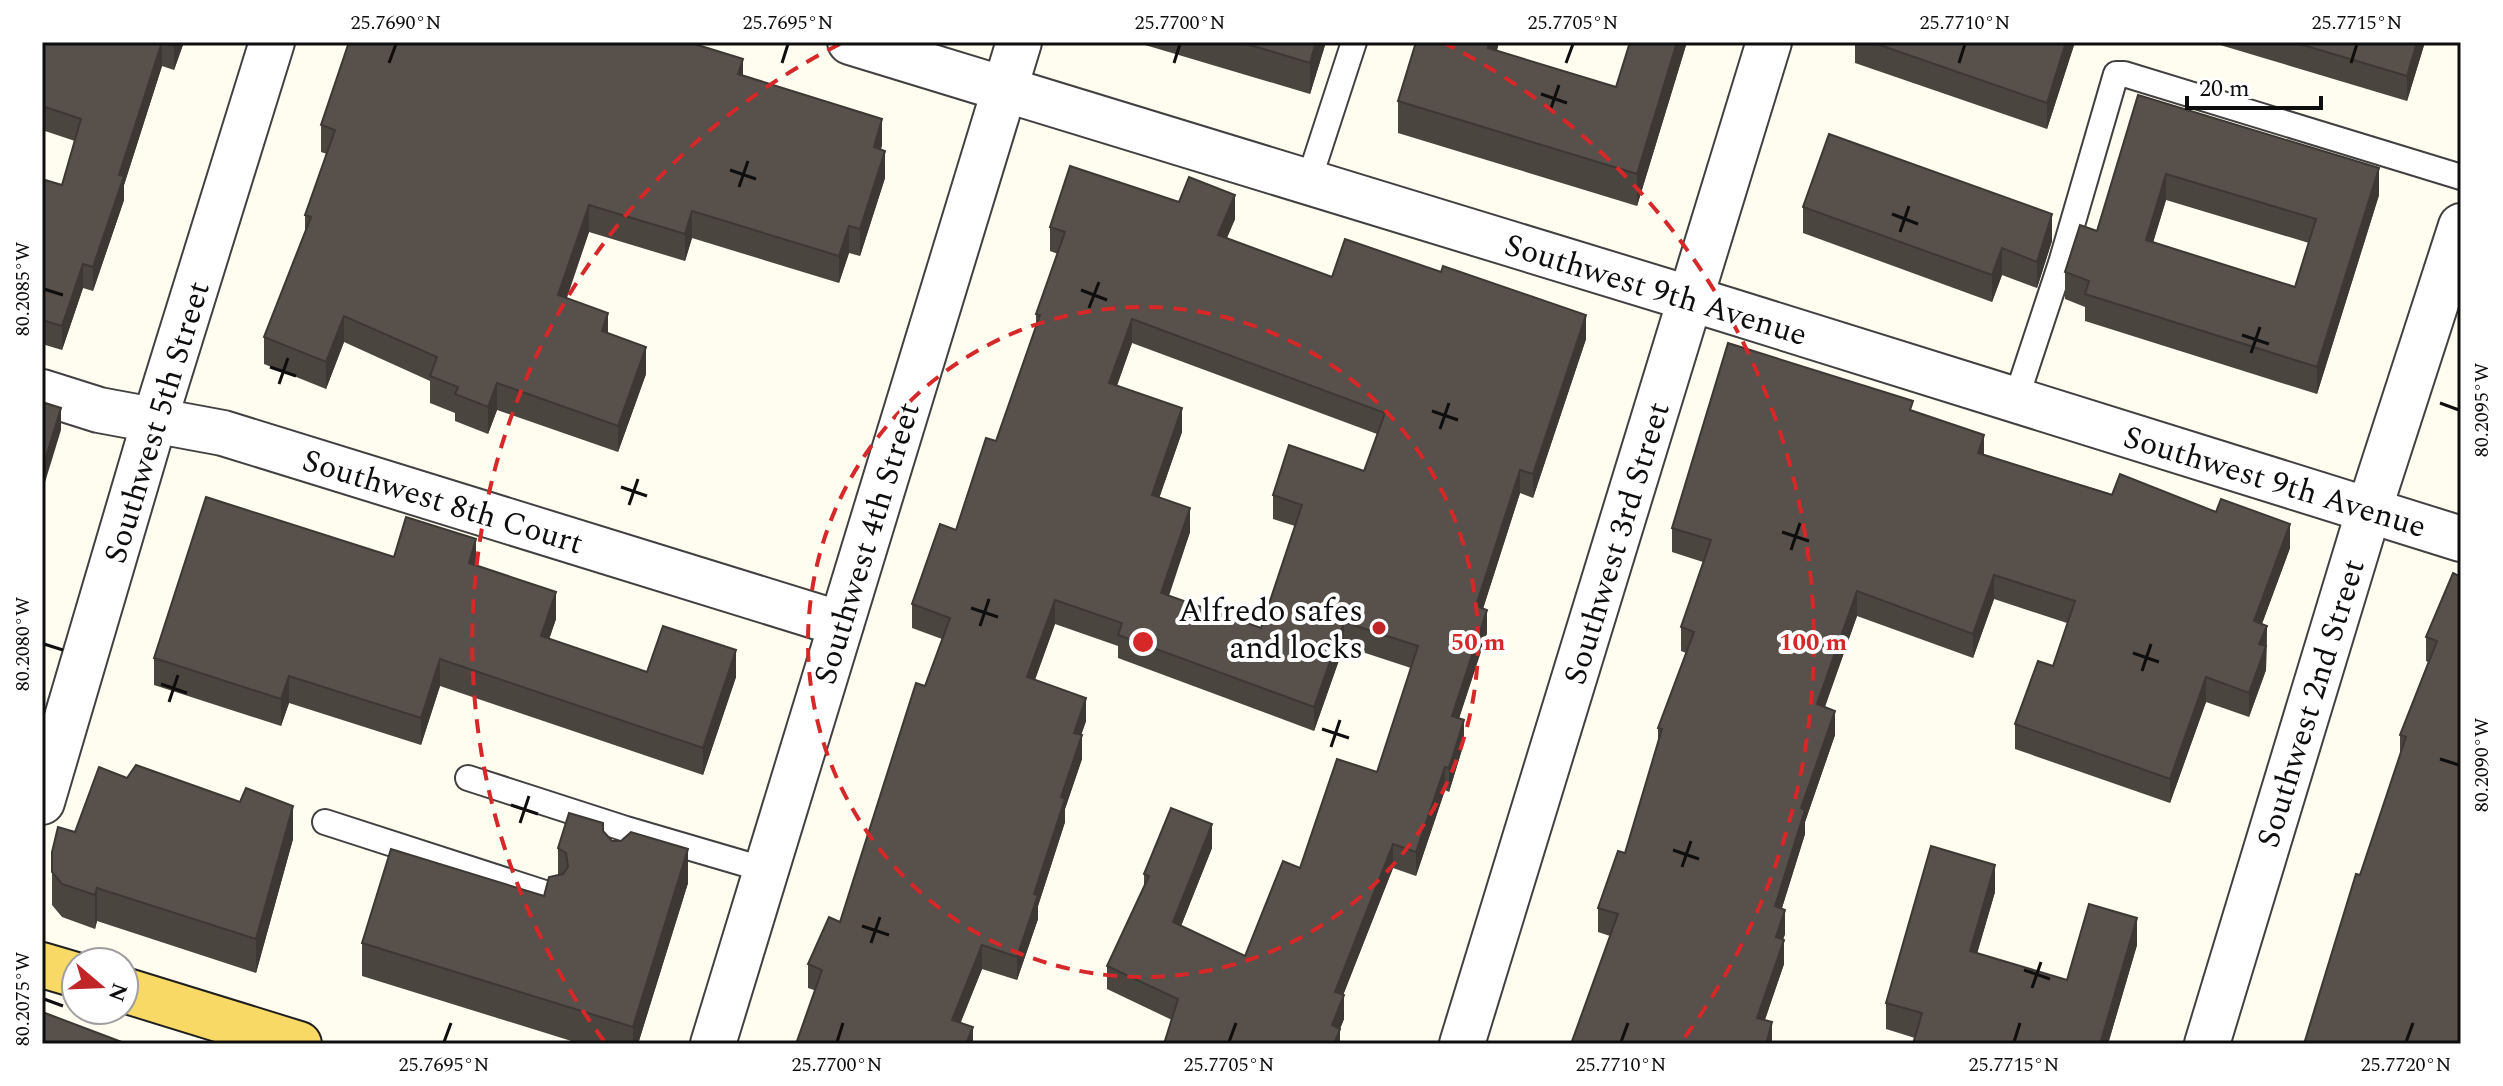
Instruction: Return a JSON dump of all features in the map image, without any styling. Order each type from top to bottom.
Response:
[{"type":"main road","points":[[140,995],[299,1044]]},
{"type":"street","name":"Southwest 5th Street","points":[[42,802],[155,419],[272,42]]},
{"type":"street","name":"Southwest 9th Avenue","points":[[850,42],[2016,399],[2461,539]]},
{"type":"street","name":"Southwest 4th Street","points":[[713,1044],[1019,42]]},
{"type":"street","name":"Southwest 3rd Street","points":[[1462,1044],[1769,42]]},
{"type":"street","name":"Southwest 2nd Street","points":[[2207,1044],[2369,510],[2461,226]]},
{"type":"street","name":"Southwest 8th Court","points":[[42,392],[99,410],[223,433],[841,624]]},
{"type":"lane","points":[[1308,183],[1354,42]]},
{"type":"lane","points":[[2016,399],[2061,263],[2116,74],[2461,177]]},
{"type":"lane","points":[[468,778],[623,839],[766,870]]},
{"type":"lane","points":[[325,822],[554,896]]},
{"type":"building","points":[[42,42],[162,42],[119,175],[124,176],[93,267],[83,264],[62,326],[42,320],[42,179],[62,185],[81,119],[42,106]]},
{"type":"building","points":[[349,42],[688,42],[743,59],[738,74],[882,119],[874,147],[885,151],[860,229],[849,226],[839,256],[692,211],[685,234],[589,205],[558,295],[608,313],[602,331],[646,347],[618,426],[497,383],[488,407],[455,394],[458,387],[430,376],[437,357],[344,316],[326,362],[264,337],[311,217],[305,215],[335,130],[321,125]]},
{"type":"building","points":[[1240,42],[1316,42],[1310,63]]},
{"type":"building","points":[[1416,42],[1489,42],[1488,48],[1616,87],[1630,42],[1677,42],[1637,174],[1398,101]]},
{"type":"building","points":[[1871,42],[2066,42],[2047,103]]},
{"type":"building","points":[[2293,42],[2417,42],[2407,76]]},
{"type":"building","points":[[2138,95],[2379,168],[2317,367],[2085,294],[2089,281],[2065,272],[2080,225],[2097,231]],"holes":[[[2166,174],[2316,219],[2295,287],[2146,240]]]},
{"type":"building","points":[[1829,134],[2052,214],[2037,262],[2002,248],[1992,275],[1803,207]]},
{"type":"building","points":[[1070,166],[1179,202],[1189,177],[1235,195],[1218,235],[1332,277],[1345,239],[1441,272],[1443,266],[1586,315],[1533,474],[1520,470],[1476,606],[1487,610],[1452,716],[1464,720],[1449,768],[1445,767],[1416,852],[1393,844],[1335,992],[1344,995],[1332,1025],[1340,1029],[1334,1044],[1164,1044],[1178,999],[1107,966],[1149,876],[1144,874],[1171,808],[1212,824],[1173,922],[1245,956],[1283,861],[1300,868],[1337,759],[1377,772],[1418,646],[1344,622],[1314,707],[1118,635],[1122,623],[1055,600],[1027,677],[1086,698],[1074,733],[1082,735],[1061,797],[1065,799],[1017,957],[982,945],[952,1020],[973,1027],[966,1044],[796,1044],[822,970],[808,964],[829,917],[840,922],[916,683],[925,686],[950,618],[912,604],[940,524],[956,530],[986,438],[996,441],[1065,232],[1050,227]],"holes":[[[1132,319],[1385,413],[1364,471],[1289,445],[1273,495],[1302,505],[1261,628],[1161,593],[1190,508],[1152,495],[1182,408],[1109,383]]]},
{"type":"building","points":[[1728,343],[1913,401],[1910,410],[1984,435],[1978,453],[2112,495],[2120,474],[2216,512],[2221,499],[2290,524],[2254,621],[2267,626],[2259,644],[2266,646],[2249,693],[2206,677],[2170,779],[2015,724],[2038,661],[2053,666],[2075,601],[1994,575],[1973,634],[1857,591],[1817,704],[1835,711],[1801,808],[1805,810],[1775,906],[1785,910],[1776,937],[1784,940],[1757,1018],[1772,1022],[1766,1044],[1571,1044],[1618,914],[1598,908],[1618,851],[1625,853],[1662,729],[1658,728],[1694,632],[1681,627],[1711,540],[1672,528]]},
{"type":"building","points":[[42,402],[61,408],[42,470]]},
{"type":"building","points":[[206,497],[394,557],[406,517],[476,539],[469,563],[556,592],[541,636],[647,672],[663,626],[736,650],[703,748],[440,659],[421,718],[289,676],[281,699],[154,658]]},
{"type":"building","points":[[2453,573],[2461,577],[2461,1044],[2304,1044],[2356,874],[2360,875],[2406,737],[2400,735],[2437,641],[2426,637]]},
{"type":"building","points":[[136,765],[240,802],[246,788],[293,806],[256,939],[97,888],[95,895],[62,884],[52,872],[52,852],[58,827],[75,832],[99,767],[127,778]]},
{"type":"building","points":[[569,813],[603,823],[603,831],[612,841],[621,841],[631,832],[688,849],[633,1027],[362,943],[391,849],[544,896],[549,877],[563,874],[568,867],[566,853],[558,848]]},
{"type":"building","points":[[1931,846],[1995,865],[1970,951],[2067,980],[2089,904],[2137,918],[2100,1044],[1913,1044],[1922,1013],[1886,1003]]},
{"type":"building","points":[[45,1013],[60,1019],[60,1026],[79,1026],[127,1044],[42,1044]]},
{"type":"place","name":"Alfredo safes and locks","points":[[1379,628]]}]
